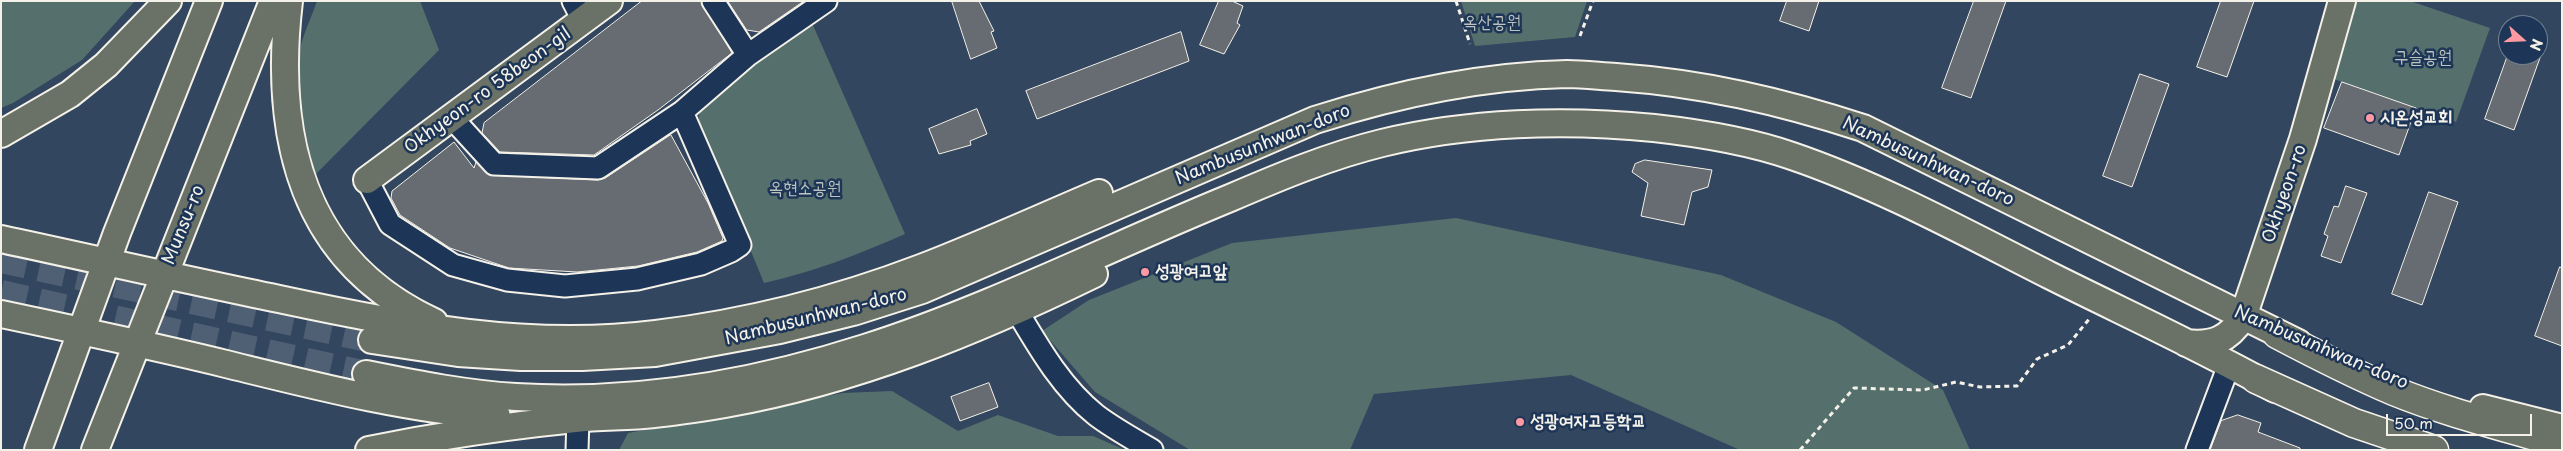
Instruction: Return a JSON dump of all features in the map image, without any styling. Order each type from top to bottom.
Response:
[{"type":"highway","points":[[2277,334],[2344,369],[2395,391],[2444,409],[2562,444]]},
{"type":"highway","points":[[2256,379],[2354,423],[2434,450]]},
{"type":"main road","points":[[1,134],[70,94],[106,65],[168,1]]},
{"type":"main road","points":[[38,450],[106,262],[209,1]]},
{"type":"main road","name":"Munsu-ro","points":[[95,450],[274,1]]},
{"type":"main road","points":[[289,1],[285,40],[288,116],[292,148],[311,204],[342,253],[382,293],[406,308],[463,333]]},
{"type":"main road","name":"Okhyeon-ro 58beon-gil","points":[[367,180],[452,118],[578,11],[609,1]]},
{"type":"main road","name":"Okhyeon-ro","points":[[2184,342],[2215,343],[2228,336],[2243,317],[2303,139],[2342,1]]},
{"type":"main road","name":"Nambusunhwan-doro","points":[[372,340],[458,353],[521,357],[582,357],[655,352],[780,330],[853,312],[922,290],[1315,120],[1377,100],[1436,88],[1567,74],[1650,79],[1725,90],[1797,106],[1863,128],[1929,159],[2277,334],[2396,382],[2562,428]]},
{"type":"main road","points":[[1,239],[404,326],[524,338],[584,339],[655,334],[716,324],[848,292],[920,268],[1124,183],[1260,131],[1315,114],[1377,100]]},
{"type":"main road","name":"Nambusunhwan-doro","points":[[366,374],[450,390],[515,397],[581,398],[658,394],[786,370],[864,348],[935,323],[1247,190],[1326,159],[1383,142],[1451,131],[1563,124],[1652,128],[1719,138],[1788,154],[1851,178],[2184,342],[2352,430],[2397,450]]},
{"type":"main road","points":[[369,450],[469,431],[578,419],[655,414],[793,390],[866,370],[943,343],[1017,311],[1267,190],[1383,142]]},
{"type":"main road","points":[[1,314],[81,330],[386,402],[449,412],[512,417],[578,419]]},
{"type":"street","points":[[713,1],[748,55]]},
{"type":"street","points":[[452,118],[494,164],[598,168],[682,112],[748,55],[826,1]]},
{"type":"street","points":[[367,180],[390,224],[453,264],[507,280],[565,286],[637,279],[701,264],[731,252],[740,245],[682,112]]},
{"type":"street","points":[[1017,311],[1038,347],[1070,390],[1096,416],[1152,450]]},
{"type":"street","points":[[2197,450],[2228,365]]},
{"type":"street","points":[[577,450],[578,419]]},
{"type":"path","points":[[1456,1],[1470,44]]},
{"type":"path","points":[[1580,36],[1592,1]]},
{"type":"path","points":[[1800,450],[1854,388],[1923,390],[1956,382],[1980,386],[2017,386],[2037,359],[2068,345],[2102,301]]},
{"type":"green space","points":[[1,1],[135,1],[82,60],[13,103],[1,108]]},
{"type":"green space","points":[[317,1],[420,1],[439,50],[315,175],[301,110],[298,75],[301,45]]},
{"type":"green space","name":"옥산공원","points":[[1461,1],[1587,1],[1575,37],[1475,46]]},
{"type":"green space","name":"구슬공원","points":[[2356,1],[2410,1],[2490,28],[2456,122],[2328,77]]},
{"type":"green space","name":"옥현소공원","points":[[812,23],[905,234],[836,262],[801,274],[764,283],[700,127],[699,117],[704,106],[715,94],[749,66]]},
{"type":"green space","points":[[1456,218],[1721,275],[1836,322],[1943,390],[1970,450],[1740,450],[1571,375],[1374,394],[1350,450],[1190,450],[1095,392],[1042,331],[1089,300],[1232,243]]},
{"type":"green space","points":[[892,391],[958,431],[998,415],[1058,436],[1093,436],[1125,450],[619,450],[628,433],[843,393]]},
{"type":"building","points":[[642,1],[701,1],[732,53],[658,110],[594,155],[500,152],[482,133],[484,123]]},
{"type":"building","points":[[728,1],[804,1],[759,32],[747,30]]},
{"type":"building","points":[[952,1],[979,1],[994,31],[991,32],[997,48],[971,59]]},
{"type":"building","points":[[1219,1],[1232,1],[1243,6],[1237,23],[1240,25],[1224,54],[1200,45]]},
{"type":"building","points":[[1787,1],[1819,1],[1809,31],[1780,21]]},
{"type":"building","points":[[1974,1],[2006,1],[1971,98],[1942,88]]},
{"type":"building","points":[[2221,1],[2254,1],[2227,77],[2197,67]]},
{"type":"building","points":[[1181,32],[1189,61],[1037,119],[1026,91]]},
{"type":"building","points":[[2504,65],[2537,65],[2514,130],[2485,119]]},
{"type":"building","points":[[2140,74],[2169,84],[2132,187],[2103,176]]},
{"type":"building","name":"시온성교회","points":[[2342,82],[2416,108],[2399,155],[2324,128]]},
{"type":"building","points":[[977,109],[987,134],[970,141],[971,145],[939,154],[929,129]]},
{"type":"building","points":[[671,135],[708,203],[723,238],[722,241],[697,252],[638,266],[577,272],[509,268],[450,248],[400,215],[391,198],[392,191],[454,142],[474,168],[476,162],[489,175],[598,180],[605,178]]},
{"type":"building","points":[[1645,160],[1712,170],[1708,187],[1692,192],[1684,225],[1641,216],[1648,183],[1632,172],[1635,164]]},
{"type":"building","points":[[2346,186],[2367,193],[2341,263],[2321,256],[2328,236],[2324,234],[2334,206],[2338,207]]},
{"type":"building","points":[[2429,192],[2458,202],[2422,305],[2392,294]]},
{"type":"building","points":[[2560,267],[2562,268],[2562,346],[2535,336]]},
{"type":"building","points":[[989,383],[998,407],[960,421],[951,397]]},
{"type":"building","points":[[2238,415],[2261,423],[2258,432],[2300,448],[2300,450],[2210,450],[2221,421]]},
{"type":"tunnel","points":[[1,260],[372,340]]},
{"type":"tunnel","points":[[1,293],[366,374]]},
{"type":"place","name":"시온성교회","points":[[2370,118]]},
{"type":"place","name":"성광여고앞","points":[[1145,272]]},
{"type":"place","name":"성광여자고등학교","points":[[1520,422]]}]
